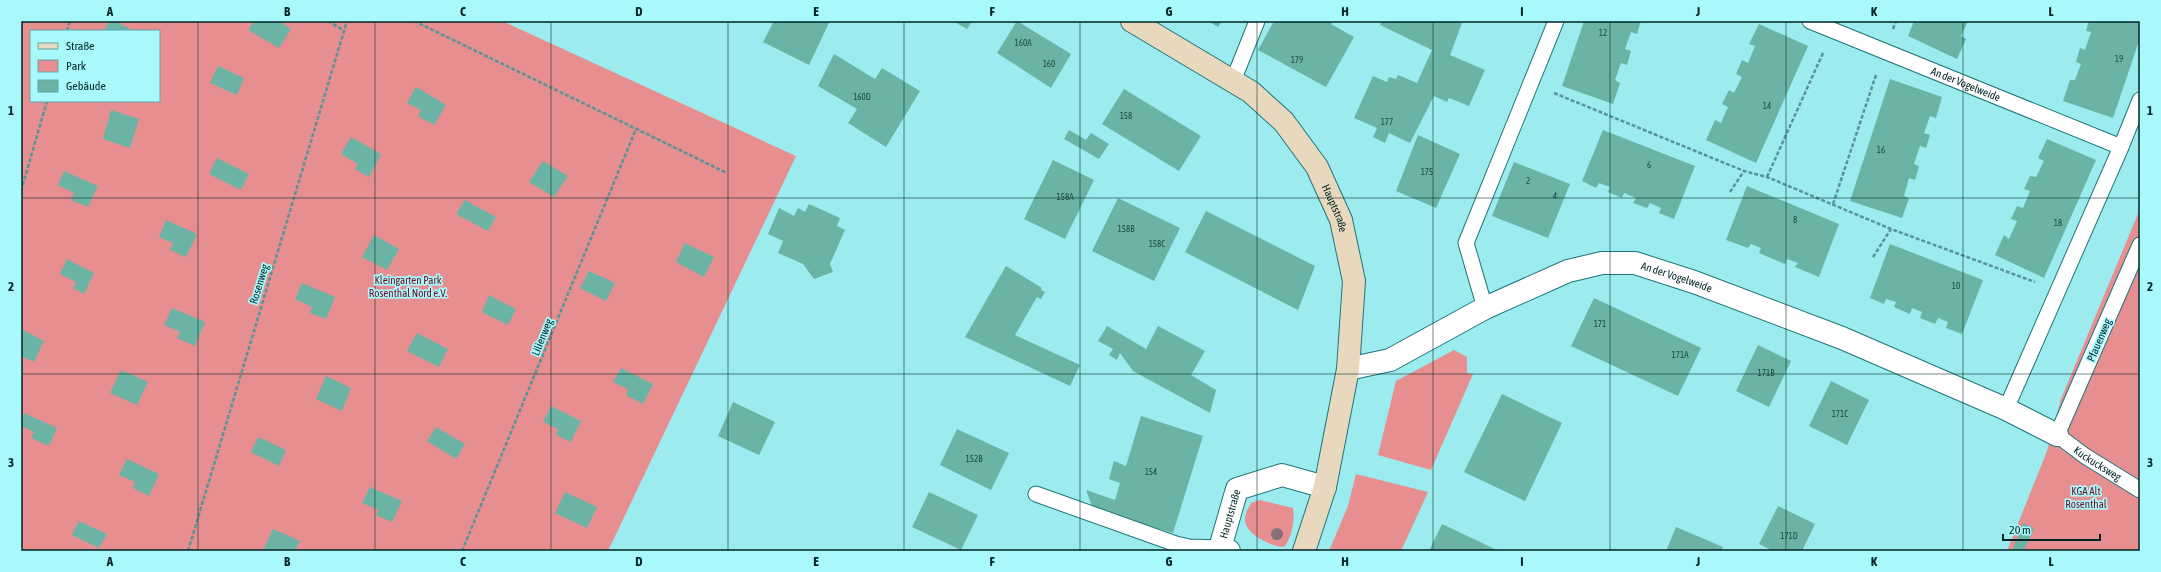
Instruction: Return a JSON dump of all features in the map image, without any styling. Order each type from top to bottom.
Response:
[{"type":"street","name":"Hauptstraße","points":[[1132,21],[1251,92],[1284,122],[1317,167],[1342,220],[1354,281],[1348,369],[1325,487],[1304,551]]},
{"type":"street","name":"An der Vogelweide","points":[[1348,369],[1390,360],[1485,308],[1568,271],[1602,262],[1635,263],[1694,282],[1842,338],[2006,409],[2058,435]]},
{"type":"street","name":"Hauptstraße","points":[[1225,550],[1237,489],[1282,475],[1325,487]]},
{"type":"lane","points":[[1233,81],[1257,21]]},
{"type":"lane","points":[[1485,308],[1466,243],[1529,83],[1556,21]]},
{"type":"lane","name":"An der Vogelweide","points":[[1810,21],[2121,148]]},
{"type":"lane","points":[[2006,409],[2121,148],[2140,100]]},
{"type":"lane","name":"Pfauenweg","points":[[2058,435],[2140,245]]},
{"type":"lane","name":"Kuckucksweg","points":[[2058,435],[2085,456],[2140,490]]},
{"type":"lane","points":[[1036,494],[1176,544],[1189,547],[1225,550]]},
{"type":"path","points":[[328,21],[343,30]]},
{"type":"path","name":"Rosenweg","points":[[188,551],[343,30],[347,21]]},
{"type":"path","points":[[414,21],[727,173]]},
{"type":"path","points":[[1833,204],[1884,51],[1896,21]]},
{"type":"path","points":[[1767,177],[1834,30]]},
{"type":"path","points":[[1529,83],[1744,171],[1767,177],[1891,229],[2058,291]]},
{"type":"path","points":[[21,191],[47,102]]},
{"type":"path","name":"Lilienweg","points":[[462,551],[636,129]]},
{"type":"path","points":[[1730,192],[1744,171]]},
{"type":"path","points":[[1873,257],[1891,229]]},
{"type":"green space","name":"Kleingarten Park Rosenthal Nord e.V.","points":[[21,21],[502,21],[796,156],[608,551],[21,551]]},
{"type":"green space","name":"KGA Alt Rosenthal","points":[[2140,209],[2140,551],[2007,551],[2047,451],[2061,399]]},
{"type":"green space","points":[[1454,350],[1467,357],[1467,373],[1473,374],[1431,470],[1378,455],[1396,381]]},
{"type":"green space","points":[[1356,474],[1428,492],[1401,551],[1329,551],[1348,506]]},
{"type":"green space","points":[[1260,500],[1293,508],[1294,518],[1292,529],[1289,539],[1284,547],[1279,547],[1256,537],[1248,528],[1245,521],[1247,510],[1251,503]]},
{"type":"building","points":[[109,21],[115,21],[132,30],[104,30]]},
{"type":"building","points":[[254,21],[279,21],[291,29],[279,48],[248,30]]},
{"type":"building","points":[[774,21],[825,21],[829,23],[809,65],[763,42]]},
{"type":"building","points":[[953,21],[972,21],[967,29]]},
{"type":"building","points":[[1017,21],[1071,54],[1051,88],[997,53]]},
{"type":"building","points":[[1208,21],[1222,21],[1218,27]]},
{"type":"building","points":[[1274,21],[1333,21],[1331,24],[1354,37],[1326,87],[1258,50]]},
{"type":"building","points":[[1382,21],[1458,21],[1462,23],[1450,55],[1485,70],[1469,106],[1449,98],[1447,102],[1434,96],[1410,143],[1389,133],[1385,143],[1373,137],[1377,128],[1354,118],[1373,76],[1387,82],[1389,77],[1396,79],[1398,75],[1417,83],[1432,50],[1380,25]]},
{"type":"building","points":[[1584,21],[1641,21],[1637,34],[1631,32],[1625,49],[1631,51],[1627,65],[1621,63],[1615,80],[1620,83],[1613,104],[1562,86]]},
{"type":"building","points":[[1914,21],[1968,21],[1961,36],[1966,39],[1957,59],[1908,36]]},
{"type":"building","points":[[2089,21],[2140,21],[2140,38],[2113,118],[2063,101],[2070,80],[2075,80],[2081,64],[2076,62],[2080,48],[2085,50],[2091,32],[2086,31]]},
{"type":"building","points":[[1759,24],[1808,46],[1756,163],[1706,140],[1715,120],[1721,123],[1728,107],[1722,104],[1729,90],[1734,93],[1742,77],[1736,74],[1742,60],[1748,63],[1755,46],[1749,44]]},
{"type":"building","points":[[834,54],[875,79],[882,68],[920,91],[886,147],[848,123],[857,109],[818,86]]},
{"type":"building","points":[[218,66],[244,78],[237,95],[210,83]]},
{"type":"building","points":[[1890,79],[1942,97],[1936,118],[1930,116],[1924,133],[1930,135],[1926,148],[1920,146],[1914,164],[1919,166],[1915,180],[1909,178],[1904,196],[1909,198],[1902,218],[1850,201]]},
{"type":"building","points":[[416,87],[446,105],[434,125],[418,116],[421,110],[407,103]]},
{"type":"building","points":[[1124,89],[1201,136],[1179,171],[1102,124]]},
{"type":"building","points":[[111,110],[139,119],[130,148],[103,139]]},
{"type":"building","points":[[1069,130],[1086,140],[1091,133],[1109,144],[1099,159],[1064,139]]},
{"type":"building","points":[[1603,130],[1695,166],[1674,219],[1659,213],[1661,208],[1650,203],[1647,208],[1633,203],[1636,198],[1624,193],[1622,198],[1608,192],[1610,187],[1599,183],[1596,188],[1582,181]]},
{"type":"building","points":[[1418,135],[1460,154],[1436,208],[1396,191]]},
{"type":"building","points":[[351,137],[381,154],[369,177],[355,169],[358,164],[341,154]]},
{"type":"building","points":[[2047,139],[2096,160],[2044,278],[1995,255],[2004,235],[2009,239],[2017,221],[2011,219],[2017,206],[2023,208],[2030,191],[2024,189],[2030,176],[2036,177],[2044,161],[2038,158]]},
{"type":"building","points":[[217,158],[249,174],[241,190],[209,174]]},
{"type":"building","points":[[1053,160],[1094,180],[1065,239],[1024,219]]},
{"type":"building","points":[[543,161],[568,176],[554,197],[529,182]]},
{"type":"building","points":[[1514,162],[1570,184],[1548,238],[1492,216]]},
{"type":"building","points":[[64,171],[98,186],[88,207],[71,200],[74,193],[58,185]]},
{"type":"building","points":[[1747,186],[1839,224],[1819,277],[1795,267],[1798,263],[1787,259],[1785,264],[1759,253],[1761,248],[1751,244],[1748,248],[1726,240]]},
{"type":"building","points":[[1118,198],[1180,228],[1154,281],[1092,251]]},
{"type":"building","points":[[465,200],[496,217],[488,231],[456,214]]},
{"type":"building","points":[[809,204],[840,218],[837,226],[845,230],[830,264],[833,272],[814,279],[803,264],[778,253],[783,241],[768,234],[779,208],[794,216],[798,208],[805,212]]},
{"type":"building","points":[[1206,211],[1315,266],[1298,310],[1185,252]]},
{"type":"building","points":[[166,220],[197,234],[186,257],[170,250],[173,243],[159,237]]},
{"type":"building","points":[[374,235],[399,249],[387,270],[362,257]]},
{"type":"building","points":[[685,243],[714,257],[704,277],[676,262]]},
{"type":"building","points":[[1890,244],[1983,280],[1962,334],[1946,328],[1948,322],[1938,318],[1935,324],[1920,318],[1922,312],[1912,308],[1910,314],[1894,307],[1896,302],[1886,299],[1884,304],[1870,298]]},
{"type":"building","points":[[67,259],[94,273],[84,294],[73,288],[76,282],[60,274]]},
{"type":"building","points":[[1006,266],[1042,288],[1041,290],[1045,292],[1041,299],[1037,297],[1015,335],[1080,365],[1070,386],[965,337]]},
{"type":"building","points":[[589,271],[615,283],[606,301],[580,288]]},
{"type":"building","points":[[302,283],[335,297],[326,319],[310,313],[312,307],[295,299]]},
{"type":"building","points":[[489,295],[516,309],[508,325],[482,312]]},
{"type":"building","points":[[1594,298],[1701,348],[1678,396],[1571,346]]},
{"type":"building","points":[[172,308],[205,322],[195,346],[177,338],[180,332],[164,325]]},
{"type":"building","points":[[1107,326],[1146,349],[1158,326],[1205,351],[1191,375],[1216,390],[1210,413],[1133,371],[1120,353],[1117,360],[1109,355],[1113,349],[1098,341]]},
{"type":"building","points":[[21,329],[44,341],[34,362],[21,356]]},
{"type":"building","points":[[417,333],[448,349],[439,367],[407,351]]},
{"type":"building","points":[[1758,345],[1791,361],[1769,407],[1736,391]]},
{"type":"building","points":[[621,368],[653,384],[643,404],[626,395],[628,389],[613,382]]},
{"type":"building","points":[[121,370],[148,382],[137,405],[110,393]]},
{"type":"building","points":[[326,376],[351,388],[342,411],[316,399]]},
{"type":"building","points":[[1831,381],[1869,400],[1847,445],[1809,426]]},
{"type":"building","points":[[1502,394],[1562,423],[1525,501],[1464,472]]},
{"type":"building","points":[[733,402],[775,422],[759,455],[718,436]]},
{"type":"building","points":[[551,406],[581,421],[571,442],[556,435],[558,429],[543,422]]},
{"type":"building","points":[[24,413],[57,428],[49,446],[31,438],[34,432],[21,426]]},
{"type":"building","points":[[1141,416],[1203,436],[1173,533],[1093,509],[1086,490],[1115,500],[1120,483],[1109,479],[1114,461],[1126,466]]},
{"type":"building","points":[[436,427],[465,444],[456,459],[427,441]]},
{"type":"building","points":[[957,429],[1009,453],[991,490],[940,465]]},
{"type":"building","points":[[258,437],[286,450],[279,466],[251,452]]},
{"type":"building","points":[[127,459],[159,474],[149,496],[133,488],[135,482],[119,475]]},
{"type":"building","points":[[370,487],[402,501],[392,522],[376,515],[379,510],[362,503]]},
{"type":"building","points":[[565,492],[597,507],[587,528],[555,513]]},
{"type":"building","points":[[929,492],[978,515],[961,550],[912,527]]},
{"type":"building","points":[[1778,506],[1815,524],[1802,551],[1773,551],[1759,544]]},
{"type":"building","points":[[79,521],[107,534],[99,548],[72,535]]},
{"type":"building","points":[[2023,523],[2034,528],[2024,551],[2012,551]]},
{"type":"building","points":[[1442,524],[1499,551],[1429,551]]},
{"type":"building","points":[[1676,527],[1723,547],[1721,551],[1666,551]]},
{"type":"building","points":[[273,529],[300,541],[295,551],[263,550]]}]
